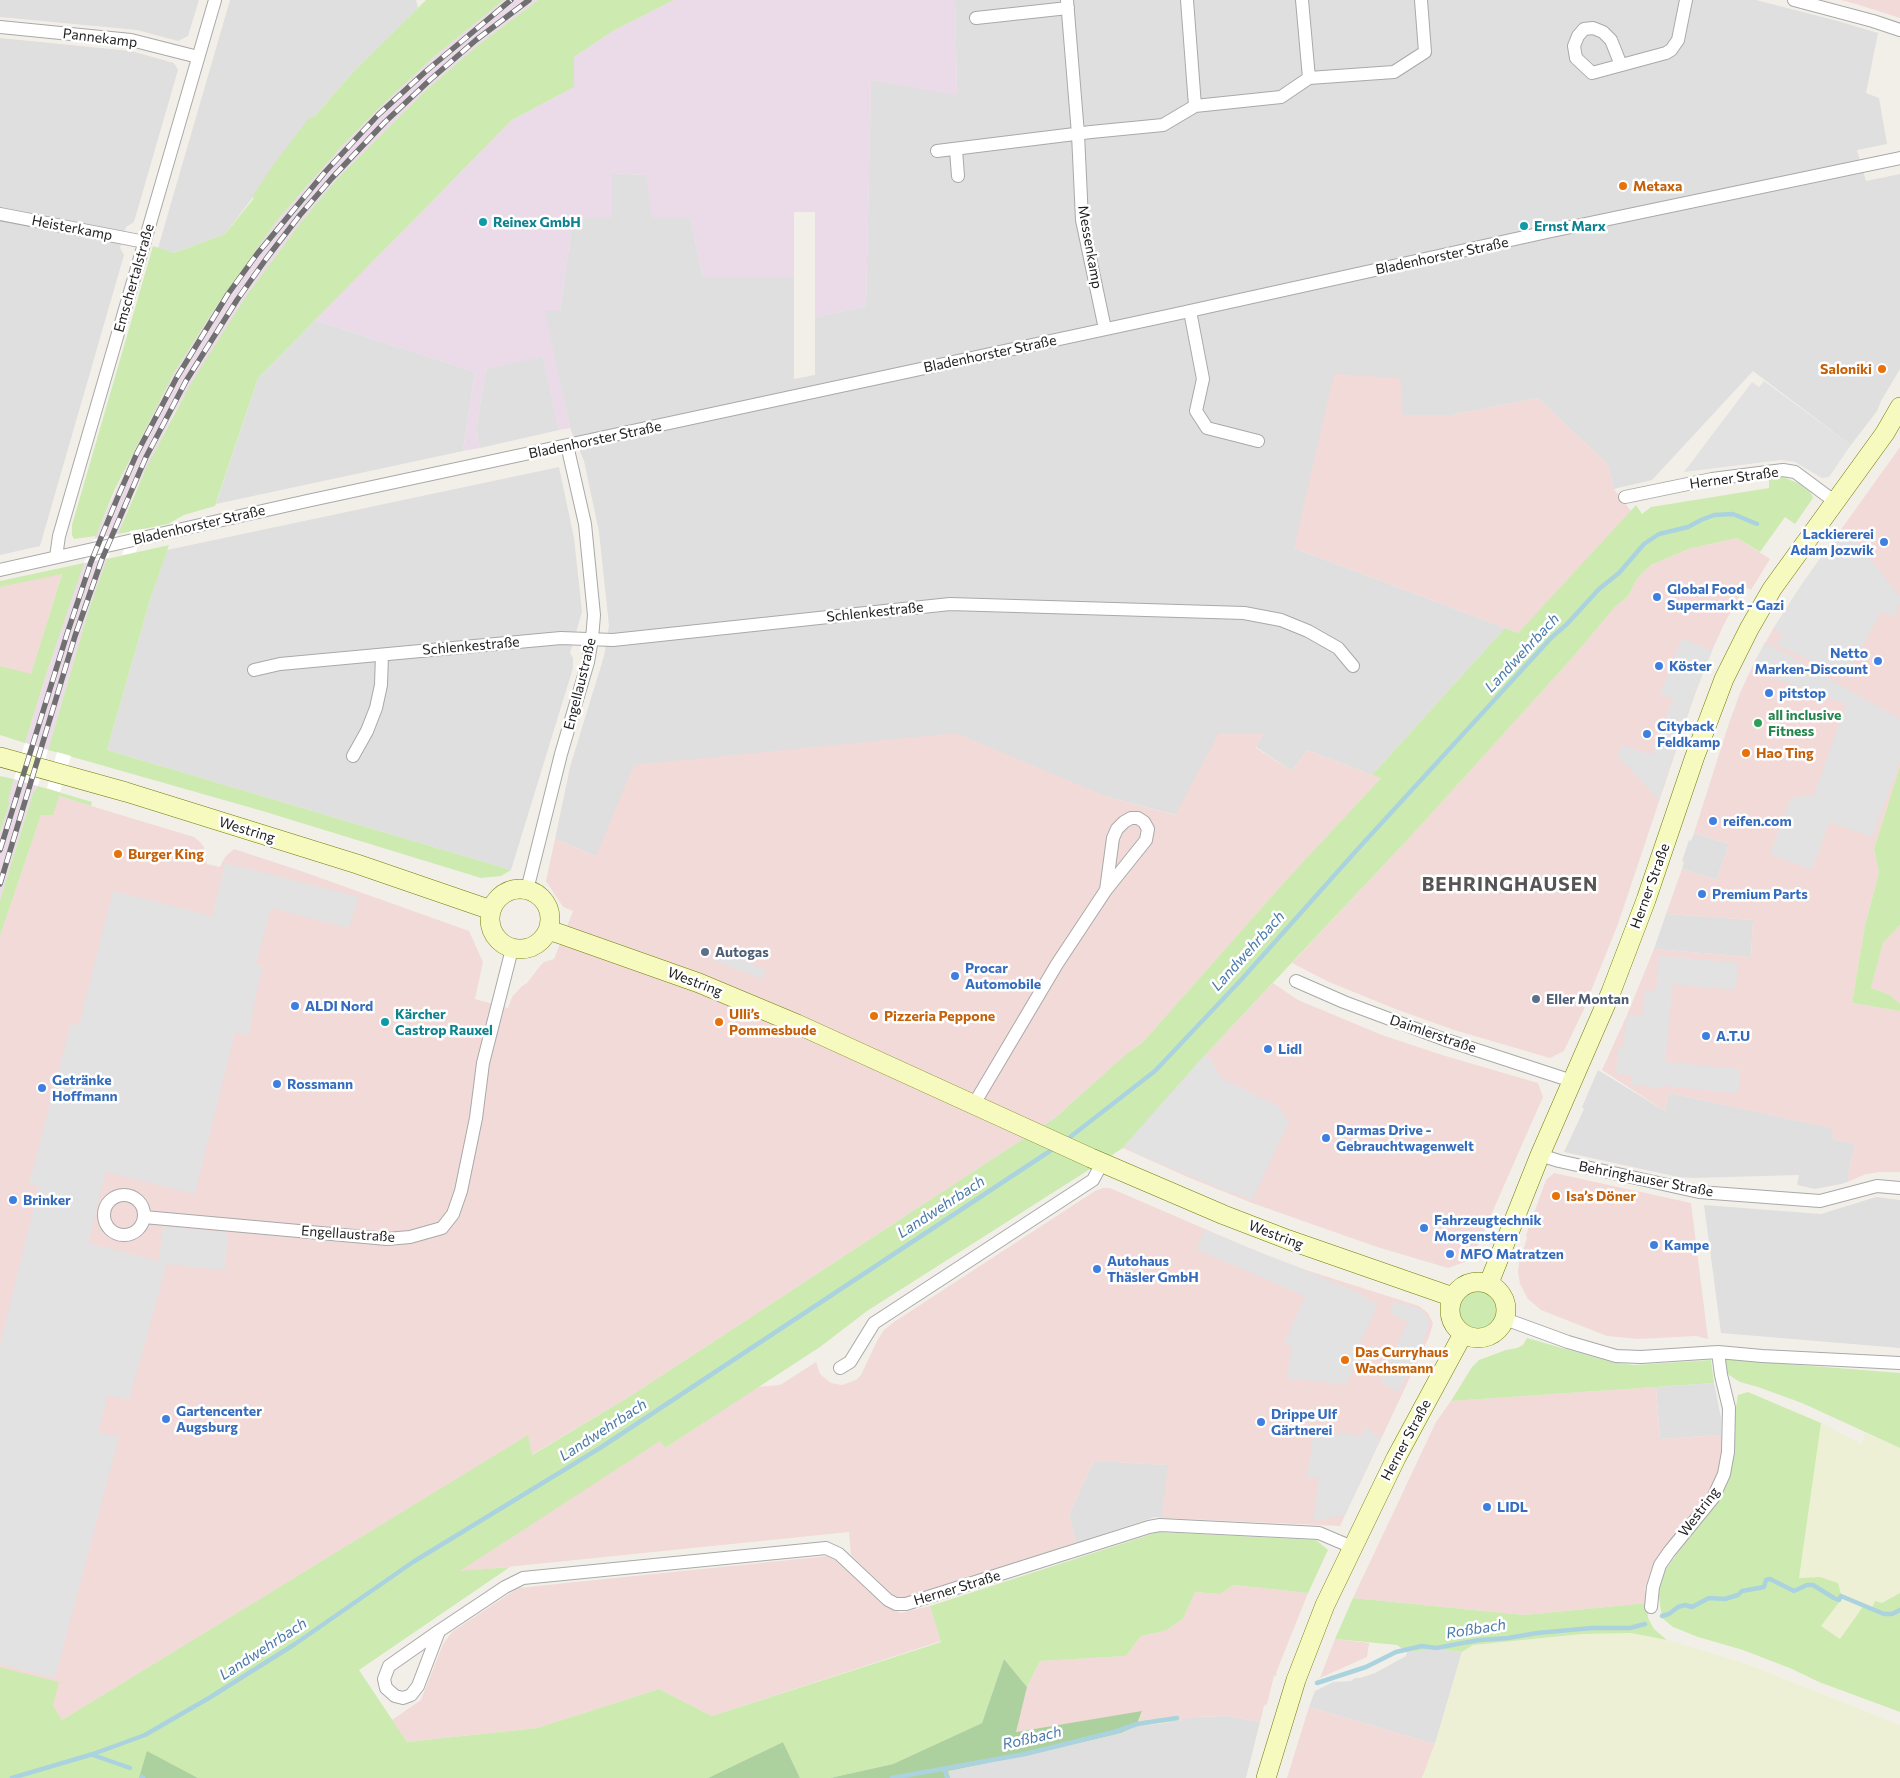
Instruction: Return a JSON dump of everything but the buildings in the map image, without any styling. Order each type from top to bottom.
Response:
[{"type":"main road","name":"Herner Straße","points":[[1489,1283],[1540,1155],[1611,992],[1646,900],[1695,756],[1724,679],[1772,589],[1885,433],[1900,407]]},
{"type":"main road","name":"Westring","points":[[0,757],[126,792],[358,864],[492,910]]},
{"type":"main road","points":[[520,888],[527,890],[537,893],[549,907],[551,922],[549,930],[543,940],[537,945],[524,950],[512,949],[497,938],[492,929],[490,921],[492,910],[502,895],[509,890],[520,888]]},
{"type":"main road","name":"Westring","points":[[549,930],[726,994],[1224,1215],[1280,1237],[1453,1297]]},
{"type":"main road","points":[[1470,1282],[1489,1283],[1498,1289],[1503,1296],[1506,1305],[1505,1319],[1497,1331],[1486,1337],[1474,1338],[1462,1334],[1456,1328],[1450,1312],[1453,1297],[1458,1290],[1470,1282]]},
{"type":"main road","name":"Herner Straße","points":[[1266,1778],[1284,1716],[1325,1605],[1396,1458],[1462,1334]]},
{"type":"street","name":"Emschertalstraße","points":[[56,557],[60,536],[215,0]]},
{"type":"street","points":[[1188,0],[1195,106]]},
{"type":"street","points":[[1302,0],[1309,78]]},
{"type":"street","points":[[937,151],[1163,125],[1195,106],[1281,97],[1309,78],[1394,72],[1425,52],[1421,0]]},
{"type":"street","points":[[1622,65],[1671,50],[1678,40],[1686,0]]},
{"type":"street","points":[[1794,0],[1900,30]]},
{"type":"street","name":"Messenkamp","points":[[976,18],[1068,4],[1078,134],[1082,220],[1105,329]]},
{"type":"street","name":"Pannekamp","points":[[0,27],[131,40],[198,57]]},
{"type":"street","points":[[956,150],[958,176]]},
{"type":"street","name":"Bladenhorster Straße","points":[[0,570],[1547,232],[1900,158]]},
{"type":"street","name":"Heisterkamp","points":[[0,214],[145,242]]},
{"type":"street","points":[[1190,311],[1203,379],[1196,411],[1207,428],[1258,441]]},
{"type":"street","name":"Engellaustraße","points":[[527,890],[561,754],[588,662],[592,638],[594,615],[585,524],[567,445]]},
{"type":"street","name":"Herner Straße","points":[[1626,497],[1712,479],[1783,470],[1795,472],[1834,501]]},
{"type":"street","name":"Schlenkestraße","points":[[254,670],[280,664],[561,638],[612,640],[950,604],[1234,613],[1281,620],[1308,631],[1338,648],[1353,666]]},
{"type":"street","points":[[353,756],[376,708],[381,685],[382,655]]},
{"type":"street","points":[[974,1104],[1057,964],[1106,890],[1147,836],[1148,829],[1144,822],[1138,818],[1131,818],[1124,822],[1117,829],[1113,838],[1106,890]]},
{"type":"street","name":"Engellaustraße","points":[[144,1217],[387,1240],[410,1237],[442,1228],[453,1214],[461,1191],[476,1118],[483,1063],[512,949]]},
{"type":"street","name":"Daimlerstraße","points":[[1296,981],[1344,1002],[1437,1037],[1572,1081]]},
{"type":"street","name":"Behringhauser Straße","points":[[1540,1155],[1559,1161],[1699,1192],[1820,1201],[1868,1187],[1887,1186],[1900,1188]]},
{"type":"street","points":[[840,1368],[850,1362],[874,1323],[1093,1180],[1097,1160]]},
{"type":"street","points":[[1505,1319],[1568,1342],[1616,1356],[1641,1357],[1718,1352],[1900,1364]]},
{"type":"street","name":"Westring","points":[[1651,1606],[1653,1587],[1660,1565],[1673,1546],[1713,1498],[1724,1474],[1728,1452],[1728,1408],[1718,1352]]},
{"type":"street","name":"Herner Straße","points":[[439,1630],[418,1686],[411,1695],[403,1698],[395,1696],[386,1688],[384,1679],[388,1666],[439,1630],[505,1587],[523,1578],[826,1548],[834,1551],[888,1600],[896,1604],[906,1604],[1160,1525],[1319,1533],[1352,1548]]},
{"type":"shaded area","points":[[0,0],[199,0],[188,36],[178,41],[137,30],[0,17]]},
{"type":"shaded area","points":[[230,0],[416,0],[418,8],[354,71],[314,117],[225,234],[174,253],[158,248]]},
{"type":"shaded area","points":[[504,0],[538,0],[478,45],[425,91],[337,179],[301,222],[246,296],[175,411],[135,491],[118,534],[94,539],[133,453],[174,373],[219,302],[279,218],[343,145],[381,106],[436,55]]},
{"type":"shaded area","points":[[674,0],[955,0],[957,95],[871,80],[866,306],[815,317],[815,212],[794,212],[794,277],[703,277],[690,218],[652,218],[646,175],[612,173],[612,218],[573,218],[560,311],[545,311],[570,428],[559,430],[543,357],[486,369],[476,431],[480,448],[463,451],[475,372],[315,320],[512,120],[574,87],[574,57],[613,31]]},
{"type":"shaded area","points":[[955,0],[1756,0],[1878,33],[1866,93],[1879,98],[1887,144],[1857,150],[1866,181],[1900,174],[1900,369],[1877,411],[1851,445],[1753,371],[1652,480],[1614,489],[1608,465],[1538,398],[1451,415],[1403,415],[1294,548],[1505,628],[1372,775],[1307,750],[1292,771],[1256,747],[1263,734],[1176,815],[1108,797],[596,856],[555,839],[570,767],[604,656],[609,626],[599,532],[584,461],[570,428],[544,311],[560,311],[573,218],[612,218],[611,173],[646,175],[690,218],[703,277],[794,277],[794,379],[815,375],[815,317],[866,306],[871,80],[957,94]]},
{"type":"shaded area","points":[[1841,0],[1900,0],[1900,18],[1856,4]]},
{"type":"shaded area","points":[[0,38],[131,51],[174,63],[178,70],[134,222],[126,227],[120,248],[124,255],[40,546],[0,555]]},
{"type":"shaded area","points":[[315,320],[475,372],[463,451],[216,504],[258,378]]},
{"type":"shaded area","points":[[543,356],[559,430],[480,448],[476,431],[486,369]]},
{"type":"shaded area","points":[[1334,374],[1400,378],[1403,415],[1451,415],[1538,398],[1608,465],[1614,489],[1631,511],[1518,633],[1294,548]]},
{"type":"shaded area","points":[[1764,381],[1851,445],[1829,477],[1822,478],[1795,462],[1781,460],[1684,472],[1752,382],[1759,387]]},
{"type":"shaded area","points":[[1900,447],[1900,766],[1874,849],[1879,873],[1865,925],[1852,1003],[1900,1011],[1900,1172],[1866,1174],[1850,1181],[1848,1175],[1855,1144],[1833,1139],[1831,1128],[1669,1093],[1665,1111],[1602,1070],[1654,949],[1751,957],[1753,920],[1666,914],[1682,869],[1716,880],[1729,844],[1694,833],[1728,726],[1753,665],[1773,629],[1802,584]]},
{"type":"shaded area","points":[[559,467],[574,538],[582,612],[570,653],[573,658],[573,668],[511,870],[107,750],[150,600],[167,550]]},
{"type":"shaded area","points":[[1842,528],[1858,543],[1900,597],[1900,603],[1894,617],[1881,611],[1846,677],[1777,645],[1783,634],[1773,629]]},
{"type":"shaded area","points":[[1737,538],[1770,559],[1751,590],[1745,587],[1723,626],[1702,673],[1618,924],[1583,1011],[1564,1051],[1550,1058],[1454,1030],[1329,982],[1292,963],[1411,836],[1573,657],[1615,607],[1629,595],[1636,580],[1643,572],[1651,565],[1688,549]]},
{"type":"shaded area","points":[[108,558],[89,609],[48,750],[25,743],[84,563]]},
{"type":"shaded area","points":[[62,573],[31,675],[0,666],[0,587]]},
{"type":"shaded area","points":[[1682,638],[1712,651],[1686,717],[1659,800],[1617,755],[1622,745],[1652,755],[1673,699],[1660,694]]},
{"type":"shaded area","points":[[1765,642],[1900,719],[1900,761],[1872,837],[1829,822],[1812,870],[1770,854],[1791,798],[1814,795],[1846,704],[1764,674],[1753,665]]},
{"type":"shaded area","points":[[956,733],[1108,797],[1175,815],[1219,733],[1263,733],[1256,748],[1292,771],[1307,750],[1372,775],[1382,777],[1288,878],[1142,1043],[1126,1054],[1055,1118],[632,1395],[531,1455],[527,1436],[62,1720],[53,1705],[0,1667],[0,936],[41,815],[58,796],[194,837],[204,847],[207,864],[220,867],[225,857],[234,849],[469,931],[483,962],[475,999],[508,1008],[512,997],[527,983],[540,966],[544,962],[554,959],[573,911],[563,907],[546,881],[555,839],[596,856],[634,765]]},
{"type":"shaded area","points":[[14,779],[38,786],[33,793],[0,900],[0,833],[10,802],[7,801]]},
{"type":"shaded area","points":[[1694,833],[1729,844],[1716,880],[1682,869],[1684,862],[1682,861],[1689,840],[1691,841]]},
{"type":"shaded area","points":[[225,863],[359,897],[349,928],[271,908],[256,964],[262,967],[248,1036],[235,1032],[195,1194],[106,1172],[88,1243],[159,1261],[163,1226],[228,1233],[225,1271],[167,1264],[129,1400],[108,1395],[98,1432],[119,1437],[55,1678],[0,1664],[0,1345],[39,1186],[29,1184],[71,1023],[79,1025],[113,891],[212,916]]},
{"type":"shaded area","points":[[1666,914],[1753,920],[1751,957],[1654,949]]},
{"type":"shaded area","points":[[1900,925],[1900,1004],[1890,995],[1871,988],[1883,943]]},
{"type":"shaded area","points":[[717,950],[766,970],[762,979],[713,960]]},
{"type":"shaded area","points":[[1659,956],[1738,963],[1736,990],[1673,984],[1665,1062],[1740,1069],[1738,1093],[1631,1085],[1632,1075],[1616,1074],[1618,1048],[1623,1048],[1627,1015],[1643,1016],[1645,990],[1656,991]]},
{"type":"shaded area","points":[[1273,983],[1298,1000],[1382,1035],[1538,1083],[1543,1097],[1477,1247],[1465,1262],[1448,1268],[1377,1247],[1252,1203],[1123,1148],[1204,1056]]},
{"type":"shaded area","points":[[1204,1056],[1211,1060],[1221,1078],[1278,1106],[1289,1122],[1252,1200],[1133,1152],[1125,1145]]},
{"type":"shaded area","points":[[1598,1070],[1665,1111],[1669,1093],[1832,1128],[1833,1139],[1855,1144],[1848,1175],[1850,1181],[1815,1189],[1797,1185],[1799,1175],[1678,1177],[1564,1152],[1584,1109],[1582,1107]]},
{"type":"shaded area","points":[[1554,1173],[1691,1203],[1708,1339],[1696,1336],[1637,1339],[1607,1336],[1541,1310],[1528,1299],[1520,1284],[1519,1263],[1527,1238],[1526,1235],[1546,1180]]},
{"type":"shaded area","points":[[1110,1188],[1256,1251],[1306,1270],[1419,1306],[1428,1313],[1433,1323],[1429,1337],[1340,1526],[1164,1518],[1162,1515],[1168,1465],[1094,1461],[1069,1514],[1076,1543],[907,1598],[900,1598],[892,1594],[851,1555],[849,1532],[458,1572],[660,1440],[665,1448],[757,1387],[780,1385],[816,1362],[820,1374],[831,1383],[842,1385],[856,1380],[861,1375],[884,1330],[894,1322],[1095,1191]]},
{"type":"shaded area","points":[[1876,1197],[1900,1200],[1900,1348],[1721,1333],[1704,1205],[1821,1214]]},
{"type":"shaded area","points":[[1205,1230],[1357,1292],[1378,1305],[1358,1347],[1363,1350],[1346,1385],[1287,1378],[1292,1346],[1284,1344],[1305,1296],[1196,1249]]},
{"type":"shaded area","points":[[1394,1302],[1419,1308],[1427,1316],[1429,1323],[1426,1334],[1399,1392],[1380,1382],[1408,1322],[1389,1313]]},
{"type":"shaded area","points":[[1714,1383],[1721,1418],[1721,1435],[1660,1439],[1656,1387]]},
{"type":"shaded area","points":[[1656,1387],[1660,1439],[1721,1435],[1721,1459],[1717,1476],[1708,1494],[1681,1526],[1651,1570],[1645,1588],[1647,1603],[1524,1615],[1353,1598],[1436,1422],[1451,1401]]},
{"type":"shaded area","name":"Drippe Ulf Gärtnerei","points":[[1364,1427],[1381,1438],[1345,1515],[1313,1521],[1319,1479],[1307,1477],[1314,1430],[1362,1436]]},
{"type":"shaded area","points":[[1094,1461],[1169,1465],[1162,1515],[1164,1518],[1155,1517],[1076,1543],[1069,1514]]},
{"type":"shaded area","points":[[828,1556],[835,1560],[884,1606],[901,1613],[930,1606],[941,1641],[712,1716],[659,1689],[537,1728],[407,1742],[392,1720],[421,1700],[443,1644],[452,1632],[518,1588]]},
{"type":"shaded area","points":[[1234,1585],[1308,1593],[1276,1673],[1277,1675],[1274,1676],[1260,1722],[1228,1716],[1193,1717],[1177,1721],[1176,1716],[1138,1721],[1142,1712],[1015,1732],[1027,1687],[1040,1661],[1126,1656],[1141,1636],[1165,1631],[1183,1619],[1195,1592],[1220,1594]]},
{"type":"shaded area","points":[[1335,1639],[1369,1643],[1367,1657],[1320,1678]]},
{"type":"shaded area","points":[[1436,1649],[1462,1652],[1435,1744],[1309,1707],[1315,1691],[1333,1682],[1351,1681],[1355,1678],[1375,1673],[1406,1656],[1407,1652]]},
{"type":"shaded area","points":[[1309,1707],[1435,1744],[1422,1778],[1287,1778]]},
{"type":"shaded area","points":[[1228,1716],[1260,1722],[1246,1778],[950,1778],[948,1771],[1037,1753],[1121,1733],[1136,1726],[1165,1723],[1193,1717]]},
{"type":"green space","points":[[426,0],[504,0],[436,55],[381,106],[343,145],[279,218],[219,302],[174,373],[114,491],[96,536],[74,539],[72,525],[153,246],[174,253],[225,234],[254,198],[252,197],[274,164],[310,117],[314,117],[354,71]]},
{"type":"green space","points":[[538,0],[674,0],[613,31],[574,57],[574,87],[512,120],[258,378],[215,506],[184,515],[168,524],[118,534],[147,466],[191,383],[246,296],[301,222],[337,179],[425,91],[478,45]]},
{"type":"green space","points":[[1783,477],[1800,484],[1811,493],[1813,498],[1795,524],[1785,517],[1760,552],[1737,538],[1688,549],[1651,565],[1643,572],[1636,580],[1629,595],[1615,607],[1573,657],[1411,836],[1204,1056],[1123,1148],[867,1311],[820,1347],[665,1448],[660,1441],[460,1571],[510,1567],[359,1670],[407,1742],[537,1728],[659,1689],[712,1716],[941,1642],[930,1606],[1158,1532],[1316,1540],[1328,1550],[1308,1593],[1234,1585],[1220,1594],[1195,1592],[1183,1619],[1165,1631],[1141,1636],[1126,1656],[1040,1661],[1027,1687],[1004,1659],[982,1723],[893,1764],[830,1778],[800,1778],[783,1742],[708,1778],[198,1778],[148,1752],[139,1778],[0,1778],[0,1667],[59,1682],[53,1705],[62,1720],[528,1435],[532,1455],[632,1395],[1055,1118],[1126,1054],[1142,1043],[1288,878],[1381,778],[1372,775],[1505,628],[1518,633],[1636,505],[1642,514],[1651,507],[1769,488],[1769,478]]},
{"type":"green space","points":[[169,545],[150,600],[107,750],[511,870],[501,876],[481,878],[259,810],[48,750],[89,609],[107,559]]},
{"type":"green space","points":[[84,563],[25,743],[0,735],[0,666],[31,674],[62,574],[0,587],[0,581]]},
{"type":"green space","points":[[1900,766],[1900,925],[1883,943],[1871,988],[1890,995],[1900,1004],[1900,1011],[1852,1003],[1865,925],[1879,873],[1874,849]]},
{"type":"green space","points":[[0,776],[14,779],[8,801],[10,802],[0,833]]},
{"type":"green space","points":[[38,786],[92,802],[91,806],[59,796],[53,815],[41,815],[0,936],[0,900],[33,793]]},
{"type":"green space","points":[[1479,1288],[1494,1294],[1500,1309],[1494,1324],[1479,1330],[1464,1324],[1458,1309],[1464,1294]]},
{"type":"green space","points":[[1527,1338],[1611,1362],[1634,1365],[1711,1360],[1714,1383],[1451,1401],[1472,1367],[1479,1360],[1517,1348],[1523,1345]]},
{"type":"green space","points":[[1724,1359],[1900,1373],[1900,1448],[1802,1403],[1740,1382],[1726,1373]]},
{"type":"green space","points":[[1748,1392],[1821,1423],[1799,1578],[1820,1577],[1838,1583],[1841,1594],[1840,1601],[1821,1626],[1840,1639],[1864,1605],[1872,1608],[1875,1601],[1882,1603],[1900,1593],[1900,1712],[1819,1682],[1792,1669],[1743,1650],[1698,1637],[1673,1627],[1662,1618],[1658,1589],[1662,1575],[1694,1530],[1718,1501],[1729,1480],[1733,1461],[1734,1419],[1738,1395]]},
{"type":"green space","points":[[1821,1423],[1858,1442],[1861,1446],[1865,1433],[1900,1448],[1900,1593],[1872,1608],[1864,1605],[1840,1639],[1821,1626],[1840,1601],[1838,1583],[1820,1577],[1799,1578]]},
{"type":"green space","points":[[1353,1598],[1524,1615],[1647,1603],[1648,1618],[1654,1629],[1667,1640],[1631,1633],[1582,1634],[1473,1645],[1462,1652],[1436,1649],[1407,1652],[1397,1645],[1335,1639]]},
{"type":"green space","points":[[1631,1633],[1667,1640],[1744,1663],[1900,1725],[1900,1778],[1422,1778],[1435,1744],[1462,1652],[1473,1645],[1582,1634]]},
{"type":"green space","points":[[1004,1659],[1027,1687],[1016,1732],[1142,1711],[1136,1726],[1121,1733],[1037,1753],[948,1771],[950,1778],[830,1778],[893,1764],[982,1723]]},
{"type":"green space","points":[[1176,1716],[1177,1721],[1136,1726],[1138,1721]]},
{"type":"green space","points":[[783,1742],[800,1778],[708,1778]]},
{"type":"green space","points":[[147,1751],[198,1778],[139,1778]]},
{"type":"pier","points":[[144,529],[136,552],[122,555],[130,531]]},
{"type":"pier","points":[[118,534],[108,558],[84,563],[94,539]]},
{"type":"pier","points":[[25,743],[48,750],[38,786],[14,779]]},
{"type":"pier","points":[[57,752],[71,756],[60,792],[47,788]]},
{"type":"waterway","name":"Landwehrbach","points":[[1065,1141],[1155,1071],[1241,980],[1552,637],[1567,624],[1599,589],[1619,573],[1644,544],[1659,534],[1688,527],[1714,515],[1733,514],[1757,524]]},
{"type":"waterway","name":"Landwehrbach","points":[[12,1778],[93,1754],[145,1735],[209,1698],[295,1644],[413,1562],[600,1448],[1056,1147]]},
{"type":"waterway","name":"Roßbach","points":[[1662,1616],[1669,1614],[1678,1607],[1685,1605],[1692,1607],[1709,1598],[1725,1599],[1738,1595],[1742,1591],[1764,1587],[1766,1580],[1770,1579],[1794,1591],[1807,1585],[1813,1585],[1834,1598],[1839,1600],[1841,1596],[1884,1614],[1892,1614],[1900,1610]]},
{"type":"waterway","name":"Roßbach","points":[[1317,1683],[1366,1667],[1396,1652],[1422,1646],[1436,1648],[1479,1640],[1537,1633],[1592,1628],[1630,1628],[1645,1624]]},
{"type":"waterway","name":"Roßbach","points":[[892,1778],[1025,1754],[1114,1732],[1137,1724],[1177,1718]]},
{"type":"waterway","name":"Roßbach","points":[[93,1755],[130,1768]]},
{"type":"waterway","points":[[945,1769],[947,1778]]},
{"type":"railway","points":[[0,850],[91,562],[137,453],[177,377],[228,294],[257,254],[325,172],[378,115],[425,72],[511,0]]},
{"type":"railway","points":[[0,884],[75,636],[102,559],[146,457],[186,381],[237,300],[266,259],[332,178],[385,122],[431,79],[476,40],[529,0]]},
{"type":"place","name":"Metaxa","points":[[1623,186]]},
{"type":"place","name":"Reinex GmbH","points":[[483,222]]},
{"type":"place","name":"Ernst Marx","points":[[1524,226]]},
{"type":"place","name":"Saloniki","points":[[1882,369]]},
{"type":"place","name":"Lackiererei Adam Jozwik","points":[[1884,542]]},
{"type":"place","name":"Global Food Supermarkt - Gazi","points":[[1657,597]]},
{"type":"place","name":"Netto Marken-Discount","points":[[1878,661]]},
{"type":"place","name":"Köster","points":[[1659,666]]},
{"type":"place","name":"pitstop","points":[[1769,693]]},
{"type":"place","name":"all inclusive Fitness","points":[[1758,723]]},
{"type":"place","name":"Cityback Feldkamp","points":[[1647,734]]},
{"type":"place","name":"Hao Ting","points":[[1746,753]]},
{"type":"place","name":"reifen.com","points":[[1713,821]]},
{"type":"place","name":"Burger King","points":[[118,854]]},
{"type":"place","name":"Premium Parts","points":[[1702,894]]},
{"type":"place","name":"Autogas","points":[[705,952]]},
{"type":"place","name":"Procar Automobile","points":[[955,976]]},
{"type":"place","name":"Eller Montan","points":[[1536,999]]},
{"type":"place","name":"ALDI Nord","points":[[295,1006]]},
{"type":"place","name":"Pizzeria Peppone","points":[[874,1016]]},
{"type":"place","name":"Kärcher Castrop Rauxel","points":[[385,1022]]},
{"type":"place","name":"Ulli’s Pommesbude","points":[[719,1022]]},
{"type":"place","name":"A.T.U","points":[[1706,1036]]},
{"type":"place","name":"Lidl","points":[[1268,1049]]},
{"type":"place","name":"Rossmann","points":[[277,1084]]},
{"type":"place","name":"Getränke Hoffmann","points":[[42,1088]]},
{"type":"place","name":"Darmas Drive - Gebrauchtwagenwelt","points":[[1326,1138]]},
{"type":"place","name":"Isa’s Döner","points":[[1556,1196]]},
{"type":"place","name":"Brinker","points":[[13,1200]]},
{"type":"place","name":"Fahrzeugtechnik Morgenstern","points":[[1424,1228]]},
{"type":"place","name":"Kampe","points":[[1654,1245]]},
{"type":"place","name":"MFO Matratzen","points":[[1450,1254]]},
{"type":"place","name":"Autohaus Thäsler GmbH","points":[[1097,1269]]},
{"type":"place","name":"Das Curryhaus Wachsmann","points":[[1345,1360]]},
{"type":"place","name":"Gartencenter Augsburg","points":[[166,1419]]},
{"type":"place","name":"Drippe Ulf Gärtnerei","points":[[1261,1422]]},
{"type":"place","name":"LIDL","points":[[1487,1507]]},
{"type":"district","name":"BEHRINGHAUSEN","points":[[1510,885]]}]
